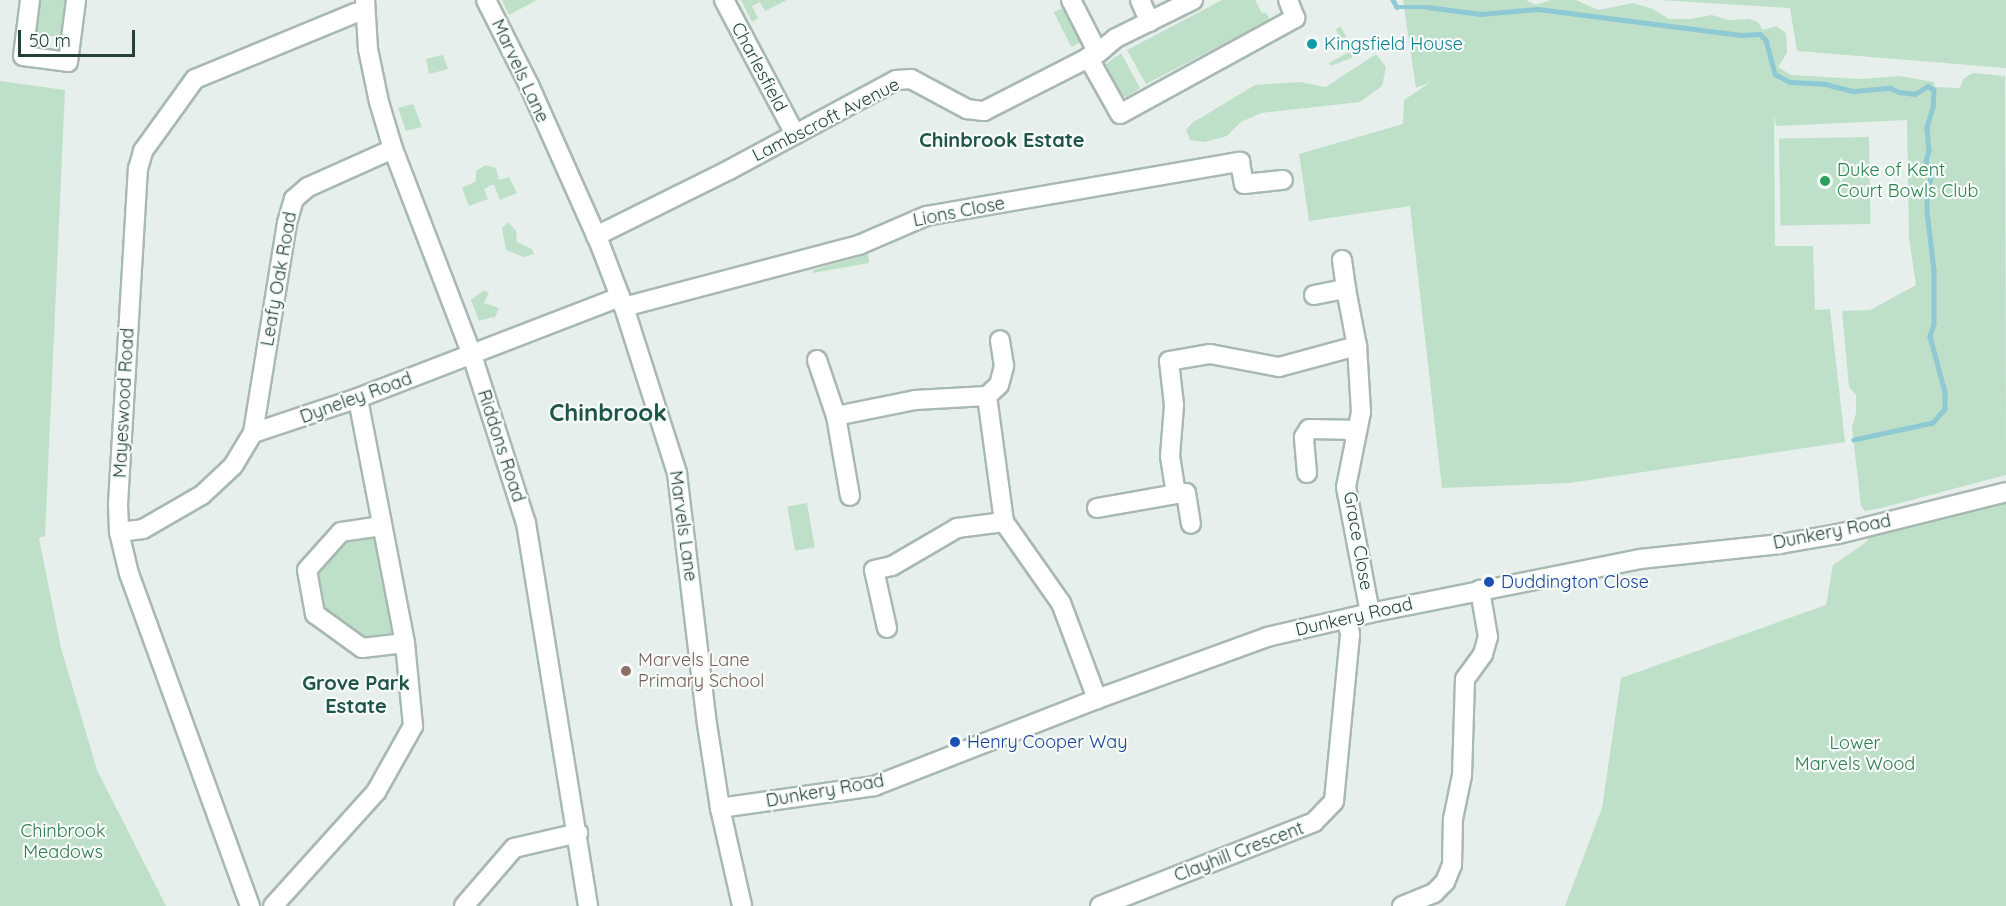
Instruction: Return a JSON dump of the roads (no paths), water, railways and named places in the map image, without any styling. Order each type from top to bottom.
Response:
[{"type":"street","points":[[30,0],[23,56],[68,62],[76,0]]},
{"type":"street","name":"Marvels Lane","points":[[486,0],[529,85],[596,236],[622,302],[677,472],[720,808],[742,906]]},
{"type":"street","name":"Charlesfield","points":[[724,0],[795,134]]},
{"type":"street","points":[[1071,0],[1120,114],[1224,54],[1295,18],[1288,0]]},
{"type":"street","points":[[1140,0],[1150,22]]},
{"type":"street","name":"Lambscroft Avenue","points":[[596,236],[896,80],[911,79],[967,109],[984,111],[1093,55],[1116,38],[1193,0]]},
{"type":"street","name":"Riddons Road","points":[[365,6],[368,49],[378,102],[393,149],[472,355],[526,523],[588,906]]},
{"type":"street","name":"Mayeswood Road","points":[[250,906],[129,574],[119,532],[118,504],[138,169],[143,151],[190,85],[201,75],[355,13],[365,6]]},
{"type":"street","name":"Leafy Oak Road","points":[[253,433],[287,223],[294,199],[300,192],[316,183],[393,149]]},
{"type":"street","name":"Lions Close","points":[[622,302],[859,245],[926,216],[1240,162],[1244,184],[1283,180]]},
{"type":"street","name":"Grace Close","points":[[1342,260],[1357,346],[1361,412],[1346,487],[1370,613]]},
{"type":"street","points":[[1314,294],[1346,289]]},
{"type":"street","name":"Dyneley Road","points":[[253,433],[358,398],[622,302]]},
{"type":"street","points":[[837,416],[915,400],[987,396],[999,385],[1004,366],[1000,340]]},
{"type":"street","points":[[1191,524],[1186,493],[1170,456],[1174,405],[1168,361],[1210,354],[1279,367],[1357,346]]},
{"type":"street","points":[[817,360],[837,416],[850,496]]},
{"type":"street","points":[[987,396],[1004,522],[1061,603],[1097,699]]},
{"type":"street","points":[[273,906],[376,792],[412,726],[405,643],[358,398]]},
{"type":"street","points":[[1307,473],[1304,437],[1309,429],[1348,430],[1356,435]]},
{"type":"street","points":[[119,532],[143,529],[202,495],[233,466],[253,433]]},
{"type":"street","name":"Dunkery Road","points":[[720,808],[874,786],[1097,699],[1267,637],[1370,613],[1640,559],[1780,544],[1838,534],[2006,492]]},
{"type":"street","points":[[1097,508],[1186,493]]},
{"type":"street","points":[[887,628],[874,570],[892,566],[957,528],[1004,522]]},
{"type":"street","points":[[382,526],[341,532],[308,570],[315,614],[362,648],[405,643]]},
{"type":"street","points":[[1402,906],[1434,893],[1445,882],[1452,865],[1453,819],[1463,765],[1465,679],[1468,670],[1483,654],[1488,637],[1480,591]]},
{"type":"street","name":"Clayhill Crescent","points":[[1100,906],[1314,822],[1334,801],[1350,634],[1347,620]]},
{"type":"street","points":[[464,906],[514,848],[578,833]]},
{"type":"waterway","points":[[1393,0],[1397,7],[1427,7],[1481,14],[1538,9],[1740,35],[1760,34],[1766,40],[1775,74],[1790,82],[1825,84],[1854,91],[1890,88],[1915,94],[1928,86],[1934,90],[1933,107],[1927,128],[1929,151],[1926,161],[1931,177],[1927,195],[1927,211],[1934,271],[1934,324],[1930,336],[1945,392],[1945,409],[1933,423],[1854,440]]},
{"type":"place","name":"Kingsfield House","points":[[1312,44]]},
{"type":"place","name":"Duke of Kent Court Bowls Club","points":[[1825,181]]},
{"type":"place","name":"Duddington Close","points":[[1489,582]]},
{"type":"place","name":"Marvels Lane Primary School","points":[[626,671]]},
{"type":"place","name":"Henry Cooper Way","points":[[955,742]]},
{"type":"district","name":"Chinbrook Estate","points":[[1002,139]]},
{"type":"district","name":"Chinbrook","points":[[608,413]]},
{"type":"district","name":"Grove Park Estate","points":[[356,694]]},
{"type":"park label","name":"Lower Marvels Wood","points":[[1855,754]]},
{"type":"park label","name":"Chinbrook Meadows","points":[[63,842]]}]
